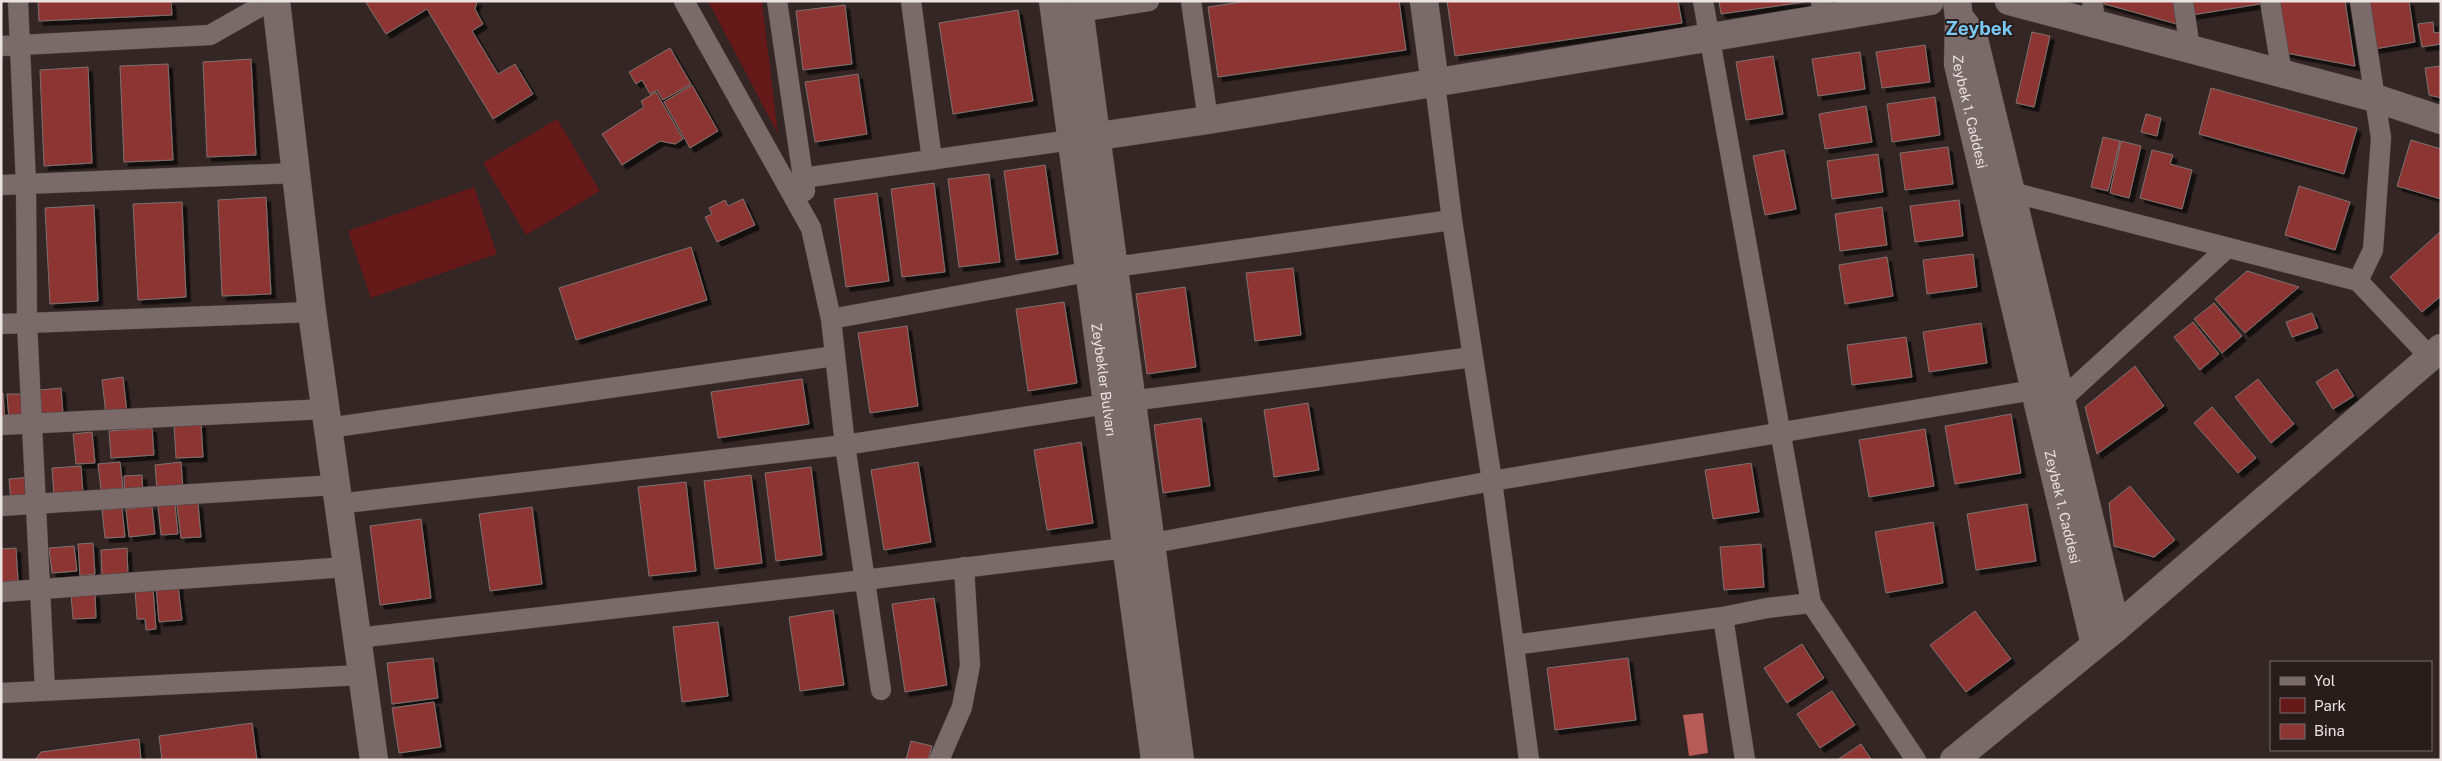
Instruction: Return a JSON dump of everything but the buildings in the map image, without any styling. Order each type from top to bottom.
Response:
[{"type":"street","points":[[18,1],[11,46],[26,184],[27,323],[45,690]]},
{"type":"street","points":[[11,46],[210,34],[270,1]]},
{"type":"street","points":[[276,1],[312,312],[374,760]]},
{"type":"street","points":[[684,1],[811,228]]},
{"type":"street","points":[[777,1],[811,228],[831,319],[845,445],[881,690]]},
{"type":"street","points":[[911,1],[932,160]]},
{"type":"street","name":"Zeybekler Bulvarı","points":[[1053,1],[1084,138]]},
{"type":"street","points":[[1078,7],[1149,1]]},
{"type":"street","points":[[1191,1],[1208,120]]},
{"type":"street","points":[[1424,1],[1452,220],[1492,481],[1529,760]]},
{"type":"street","points":[[1703,1],[1811,602],[1916,760]]},
{"type":"street","points":[[804,178],[1208,120],[1435,84],[1709,36],[1822,10],[1930,1]]},
{"type":"street","points":[[2009,1],[2094,12],[2190,49],[2375,98],[2441,120]]},
{"type":"street","points":[[2183,1],[2190,49]]},
{"type":"street","points":[[2270,1],[2282,74]]},
{"type":"street","points":[[2358,281],[2374,250],[2381,138],[2360,1]]},
{"type":"street","name":"Zeybekler Bulvarı","points":[[1078,7],[1084,138],[1138,546],[1155,760]]},
{"type":"street","name":"Zeybek 1. Caddesi","points":[[1958,10],[1973,35],[2116,628]]},
{"type":"street","name":"Zeybek 1. Caddesi","points":[[1958,10],[1958,64],[2033,390],[2095,645]]},
{"type":"street","points":[[1,185],[296,173]]},
{"type":"street","points":[[1954,760],[2116,628],[2435,353],[2358,281],[2226,249],[2011,192]]},
{"type":"street","points":[[831,319],[1101,269],[1452,220]]},
{"type":"street","points":[[2060,401],[2226,249]]},
{"type":"street","points":[[1,324],[312,312]]},
{"type":"street","points":[[1,425],[327,419],[835,356]]},
{"type":"street","points":[[1,506],[336,495],[845,445],[1119,403],[1473,357]]},
{"type":"street","points":[[357,638],[864,580],[1138,546],[1492,481],[1781,434],[2033,390]]},
{"type":"street","name":"Zeybekler Bulvarı","points":[[1138,546],[1180,760]]},
{"type":"street","points":[[1,592],[346,567]]},
{"type":"street","points":[[939,760],[962,707],[970,665],[964,568]]},
{"type":"street","points":[[1514,645],[1723,617],[1811,602]]},
{"type":"street","points":[[1723,617],[1745,760]]},
{"type":"street","points":[[1,693],[362,675]]},
{"type":"green space","points":[[708,1],[762,1],[778,134]]},
{"type":"green space","points":[[557,119],[600,191],[526,235],[483,163]]},
{"type":"green space","points":[[474,187],[497,254],[371,298],[348,231]]},
{"type":"shaded area","points":[[1703,713],[1708,753],[1689,756],[1683,715]]},
{"type":"district","name":"Zeybek","points":[[1979,28]]}]
